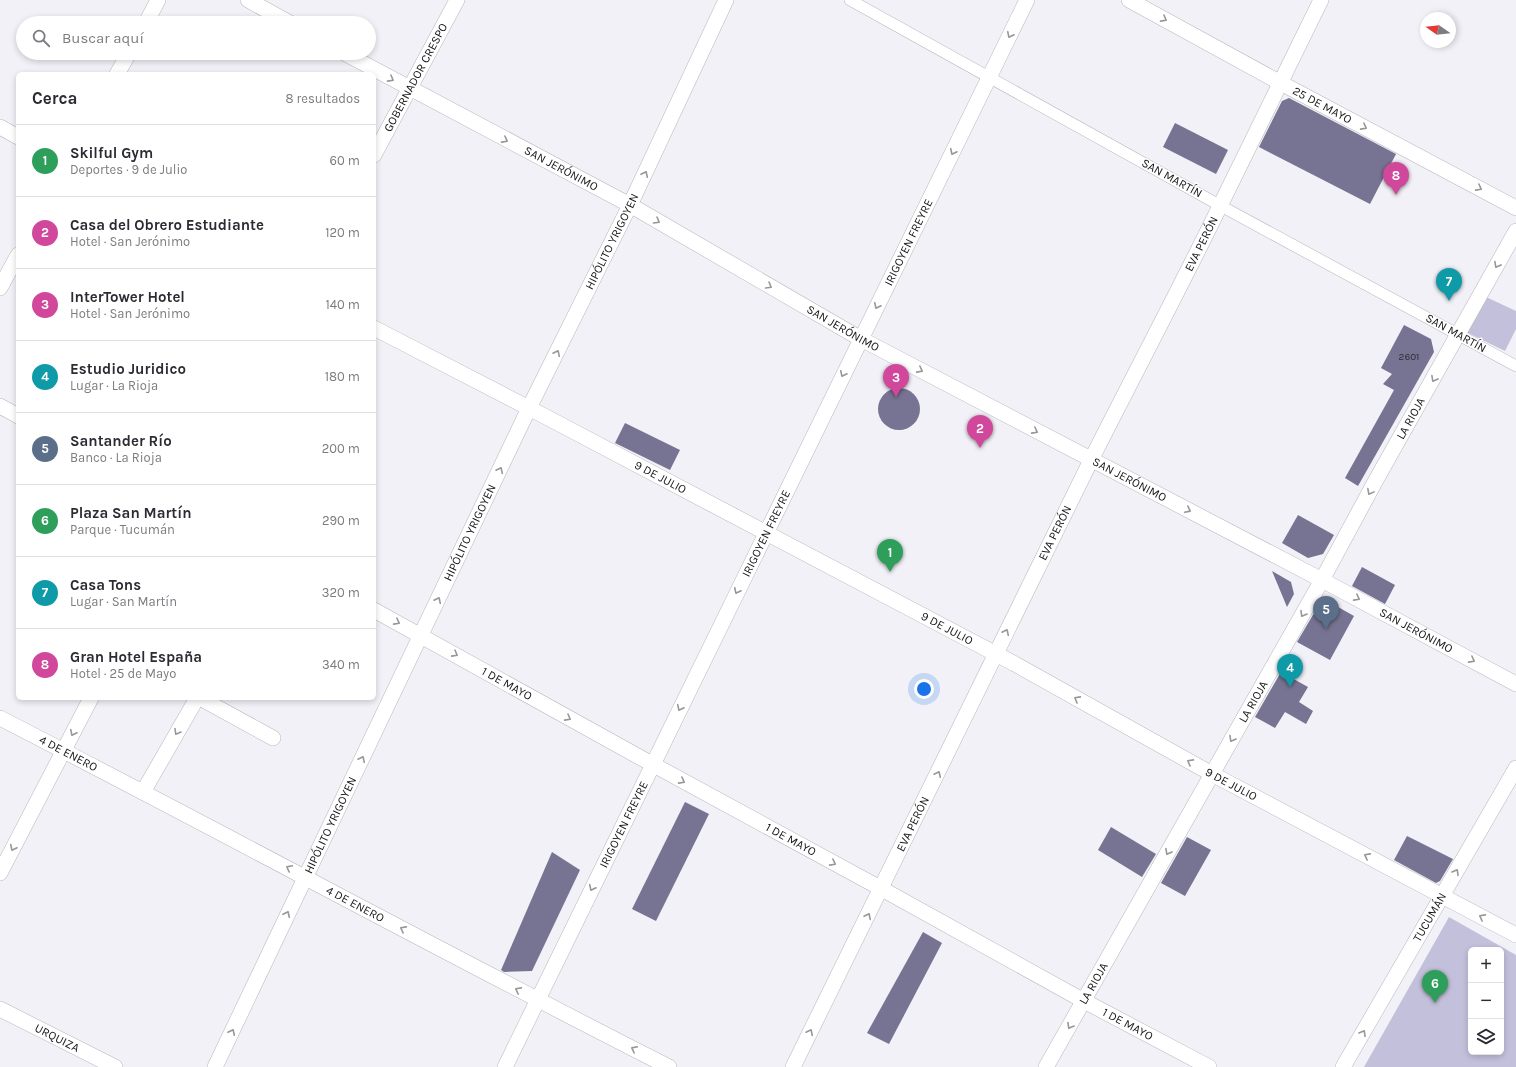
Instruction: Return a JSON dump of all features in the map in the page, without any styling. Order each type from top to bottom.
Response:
[{"type":"street","points":[[150,16],[158,0]]},
{"type":"street","points":[[248,0],[277,16]]},
{"type":"street","name":"GOBERNADOR CRESPO","points":[[376,151],[457,0]]},
{"type":"street","name":"HIPÓLITO YRIGOYEN","points":[[215,1067],[529,408],[630,206],[726,0]]},
{"type":"street","name":"SAN MARTÍN","points":[[850,0],[1221,206],[1516,366]]},
{"type":"street","name":"IRIGOYEN FREYRE","points":[[505,1067],[1027,0]]},
{"type":"street","name":"25 DE MAYO","points":[[1130,0],[1279,82],[1516,208]]},
{"type":"street","name":"EVA PERÓN","points":[[793,1067],[882,889],[995,654],[1091,460],[1221,206],[1279,82],[1321,0]]},
{"type":"street","points":[[119,72],[125,60]]},
{"type":"street","name":"SAN JERÓNIMO","points":[[357,60],[630,206],[861,339],[1322,580],[1516,684]]},
{"type":"street","points":[[0,127],[16,136]]},
{"type":"street","name":"LA RIOJA","points":[[1046,1067],[1322,580],[1376,480],[1516,231]]},
{"type":"street","points":[[2,278],[16,258]]},
{"type":"street","name":"9 DE JULIO","points":[[376,329],[766,532],[995,654],[1212,774],[1516,935]]},
{"type":"street","points":[[0,406],[16,415]]},
{"type":"street","name":"1 DE MAYO","points":[[376,611],[1084,1001],[1209,1067]]},
{"type":"street","points":[[0,873],[90,700]]},
{"type":"street","points":[[143,792],[196,700]]},
{"type":"street","points":[[204,700],[273,738]]},
{"type":"street","name":"4 DE ENERO","points":[[0,718],[537,1000],[669,1067]]},
{"type":"street","name":"TUCUMÁN","points":[[1343,1067],[1516,768]]},
{"type":"street","name":"URQUIZA","points":[[0,1009],[115,1067]]},
{"type":"shaded area","points":[[1486,297],[1516,311],[1516,329],[1505,351],[1466,332]]},
{"type":"shaded area","points":[[1449,917],[1502,947],[1468,947],[1468,1055],[1504,1055],[1504,948],[1516,955],[1516,1067],[1364,1067]]},
{"type":"building","points":[[1289,98],[1396,154],[1370,204],[1259,147],[1282,101]]},
{"type":"building","points":[[1175,123],[1228,150],[1216,174],[1163,147]]},
{"type":"building","points":[[1404,325],[1431,339],[1434,352],[1358,486],[1345,478],[1394,390],[1383,384],[1392,374],[1381,368]]},
{"type":"building","points":[[895,388],[903,388],[911,391],[917,397],[920,409],[917,421],[911,427],[903,430],[895,430],[887,427],[881,421],[878,413],[878,405],[881,397],[887,391]]},
{"type":"building","points":[[625,423],[680,450],[670,470],[615,443]]},
{"type":"building","points":[[1298,515],[1334,535],[1323,554],[1308,558],[1282,543]]},
{"type":"building","points":[[1362,567],[1395,585],[1385,604],[1352,586]]},
{"type":"building","points":[[1272,571],[1291,582],[1294,594],[1287,607]]},
{"type":"building","points":[[1331,603],[1354,616],[1330,660],[1297,642],[1317,608]]},
{"type":"building","points":[[1281,672],[1308,687],[1299,702],[1313,711],[1306,724],[1285,712],[1275,728],[1255,717]]},
{"type":"building","points":[[685,802],[709,814],[656,921],[632,909]]},
{"type":"building","points":[[1111,827],[1156,854],[1142,877],[1098,850]]},
{"type":"building","points":[[1407,836],[1453,859],[1440,881],[1436,883],[1394,860]]},
{"type":"building","points":[[1187,837],[1211,850],[1185,896],[1161,883]]},
{"type":"building","points":[[552,852],[580,870],[532,971],[504,972],[501,970]]},
{"type":"building","points":[[923,932],[942,943],[889,1044],[867,1033]]},
{"type":"place","name":"Gran Hotel España","points":[[1396,195]]},
{"type":"place","name":"Casa Tons","points":[[1449,301]]},
{"type":"place","name":"InterTower Hotel","points":[[896,397]]},
{"type":"place","name":"Casa del Obrero Estudiante","points":[[980,448]]},
{"type":"place","name":"Skilful Gym","points":[[890,572]]},
{"type":"place","name":"Santander Río","points":[[1326,629]]},
{"type":"place","name":"Estudio Juridico","points":[[1290,687]]},
{"type":"place","name":"Plaza San Martín","points":[[1435,1003]]}]
